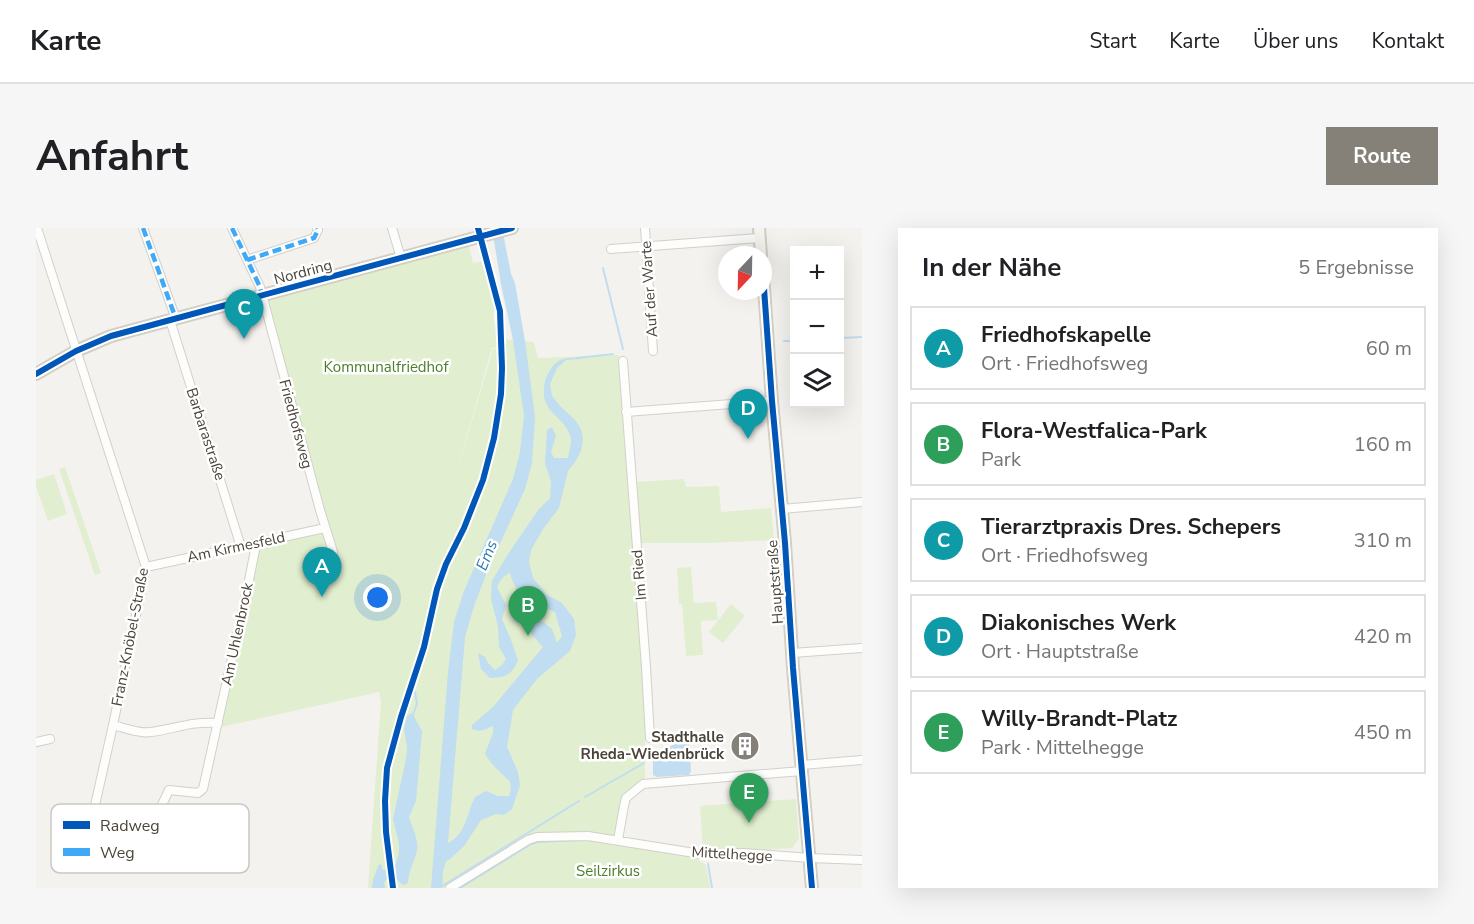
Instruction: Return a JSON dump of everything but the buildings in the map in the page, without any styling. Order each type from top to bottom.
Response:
[{"type":"street","name":"Franz-Knöbel-Straße","points":[[37,228],[146,567],[95,804]]},
{"type":"street","name":"Barbarastraße","points":[[143,228],[241,547]]},
{"type":"street","name":"Friedhofsweg","points":[[232,228],[260,287],[333,552]]},
{"type":"street","points":[[247,260],[314,238],[318,228]]},
{"type":"street","points":[[392,228],[401,258]]},
{"type":"street","name":"Nordring","points":[[36,374],[76,351],[111,336],[512,228]]},
{"type":"street","name":"Auf der Warte","points":[[645,228],[652,351]]},
{"type":"street","points":[[611,249],[759,233]]},
{"type":"street","name":"Hauptstraße","points":[[765,300],[812,888]]},
{"type":"street","name":"Im Ried","points":[[623,361],[650,738]]},
{"type":"street","points":[[626,412],[772,402]]},
{"type":"street","points":[[782,509],[862,502]]},
{"type":"street","name":"Am Kirmesfeld","points":[[146,567],[325,528]]},
{"type":"street","name":"Am Uhlenbrock","points":[[162,804],[169,790],[198,792],[203,789],[255,550],[254,544]]},
{"type":"street","points":[[792,653],[862,648]]},
{"type":"street","points":[[113,725],[149,733],[187,724],[218,723]]},
{"type":"street","points":[[36,742],[50,739]]},
{"type":"street","points":[[618,840],[626,798],[644,784],[862,760]]},
{"type":"street","name":"Mittelhegge","points":[[450,888],[528,840],[537,837],[588,836],[701,854],[862,860]]},
{"type":"green space","points":[[469,246],[473,263],[485,261],[495,306],[493,316],[500,347],[492,348],[449,499],[493,349],[504,348],[503,339],[534,342],[538,358],[619,355],[648,732],[645,741],[645,781],[625,797],[616,843],[693,856],[706,865],[710,888],[368,888],[381,702],[379,692],[221,727],[258,546],[330,531],[268,303],[270,300]]},
{"type":"green space","points":[[65,467],[101,573],[95,575],[59,469]]},
{"type":"green space","points":[[54,474],[67,514],[48,521],[36,480]]},
{"type":"green space","points":[[684,479],[686,487],[719,486],[721,512],[771,508],[774,540],[640,543],[637,482]]},
{"type":"green space","points":[[691,567],[694,603],[716,602],[718,620],[701,621],[703,655],[686,656],[677,568]]},
{"type":"green space","points":[[731,604],[745,616],[723,643],[709,632]]},
{"type":"green space","points":[[796,799],[799,839],[792,848],[703,851],[700,806]]},
{"type":"water","name":"Ems","points":[[492,228],[502,228],[525,341],[535,417],[532,463],[525,489],[487,572],[465,637],[448,843],[463,829],[475,797],[486,791],[498,796],[509,796],[511,790],[510,782],[485,754],[493,733],[493,726],[478,731],[472,729],[472,725],[493,707],[543,647],[526,628],[520,613],[545,623],[552,629],[557,643],[562,636],[555,612],[521,594],[510,573],[502,578],[497,587],[506,605],[502,619],[518,660],[513,669],[504,676],[490,678],[481,669],[478,653],[485,657],[495,670],[506,659],[499,647],[498,626],[491,599],[492,581],[539,509],[550,498],[551,481],[545,464],[547,430],[552,427],[556,436],[551,452],[554,458],[568,458],[570,435],[546,403],[544,388],[552,367],[561,360],[573,358],[581,359],[566,360],[557,368],[550,384],[552,396],[581,429],[583,439],[581,451],[568,471],[559,508],[531,550],[529,562],[533,578],[547,595],[562,603],[574,619],[576,635],[570,651],[537,679],[513,710],[507,747],[518,772],[520,785],[512,809],[504,815],[496,814],[481,820],[464,846],[446,861],[442,888],[431,888],[454,622],[464,591],[513,479],[520,452],[524,416],[513,340]]},
{"type":"water","points":[[412,713],[422,731],[416,801],[409,817],[417,842],[416,854],[408,883],[403,885],[395,878],[387,879],[384,882],[385,888],[372,888],[379,864],[387,871],[394,870],[399,853],[393,819],[406,759],[404,729],[407,716]]},
{"type":"water","points":[[686,737],[689,740],[691,771],[689,775],[657,777],[653,775],[653,757]]},
{"type":"waterway","points":[[603,268],[623,349]]},
{"type":"waterway","points":[[844,338],[862,337]]},
{"type":"waterway","points":[[784,341],[790,341]]},
{"type":"waterway","points":[[577,358],[613,354]]},
{"type":"waterway","points":[[412,717],[417,704],[415,692]]},
{"type":"waterway","points":[[585,797],[644,763]]},
{"type":"waterway","points":[[439,888],[579,801]]},
{"type":"waterway","points":[[460,888],[531,844],[580,840]]},
{"type":"waterway","points":[[589,840],[601,842]]},
{"type":"waterway","points":[[708,864],[712,888]]},
{"type":"marked path","points":[[143,228],[176,319]]},
{"type":"marked path","points":[[232,228],[260,287],[262,296]]},
{"type":"marked path","points":[[247,260],[314,238],[317,228]]},
{"type":"cycle path","points":[[393,888],[386,832],[387,768],[424,647],[437,589],[483,480],[494,438],[501,394],[500,311],[478,228]]},
{"type":"cycle path","points":[[36,374],[76,351],[111,336],[512,228]]},
{"type":"cycle path","points":[[765,300],[812,888]]},
{"type":"place","name":"Tierarztpraxis Dres. Schepers","points":[[244,339]]},
{"type":"place","name":"Diakonisches Werk","points":[[748,439]]},
{"type":"place","name":"Friedhofskapelle","points":[[322,597]]},
{"type":"place","name":"Flora-Westfalica-Park","points":[[528,636]]},
{"type":"place","name":"Stadthalle Rheda-Wiedenbrück","points":[[745,746]]},
{"type":"place","name":"Willy-Brandt-Platz","points":[[749,823]]},
{"type":"park label","name":"Kommunalfriedhof","points":[[386,367]]},
{"type":"park label","name":"Seilzirkus","points":[[608,871]]}]
